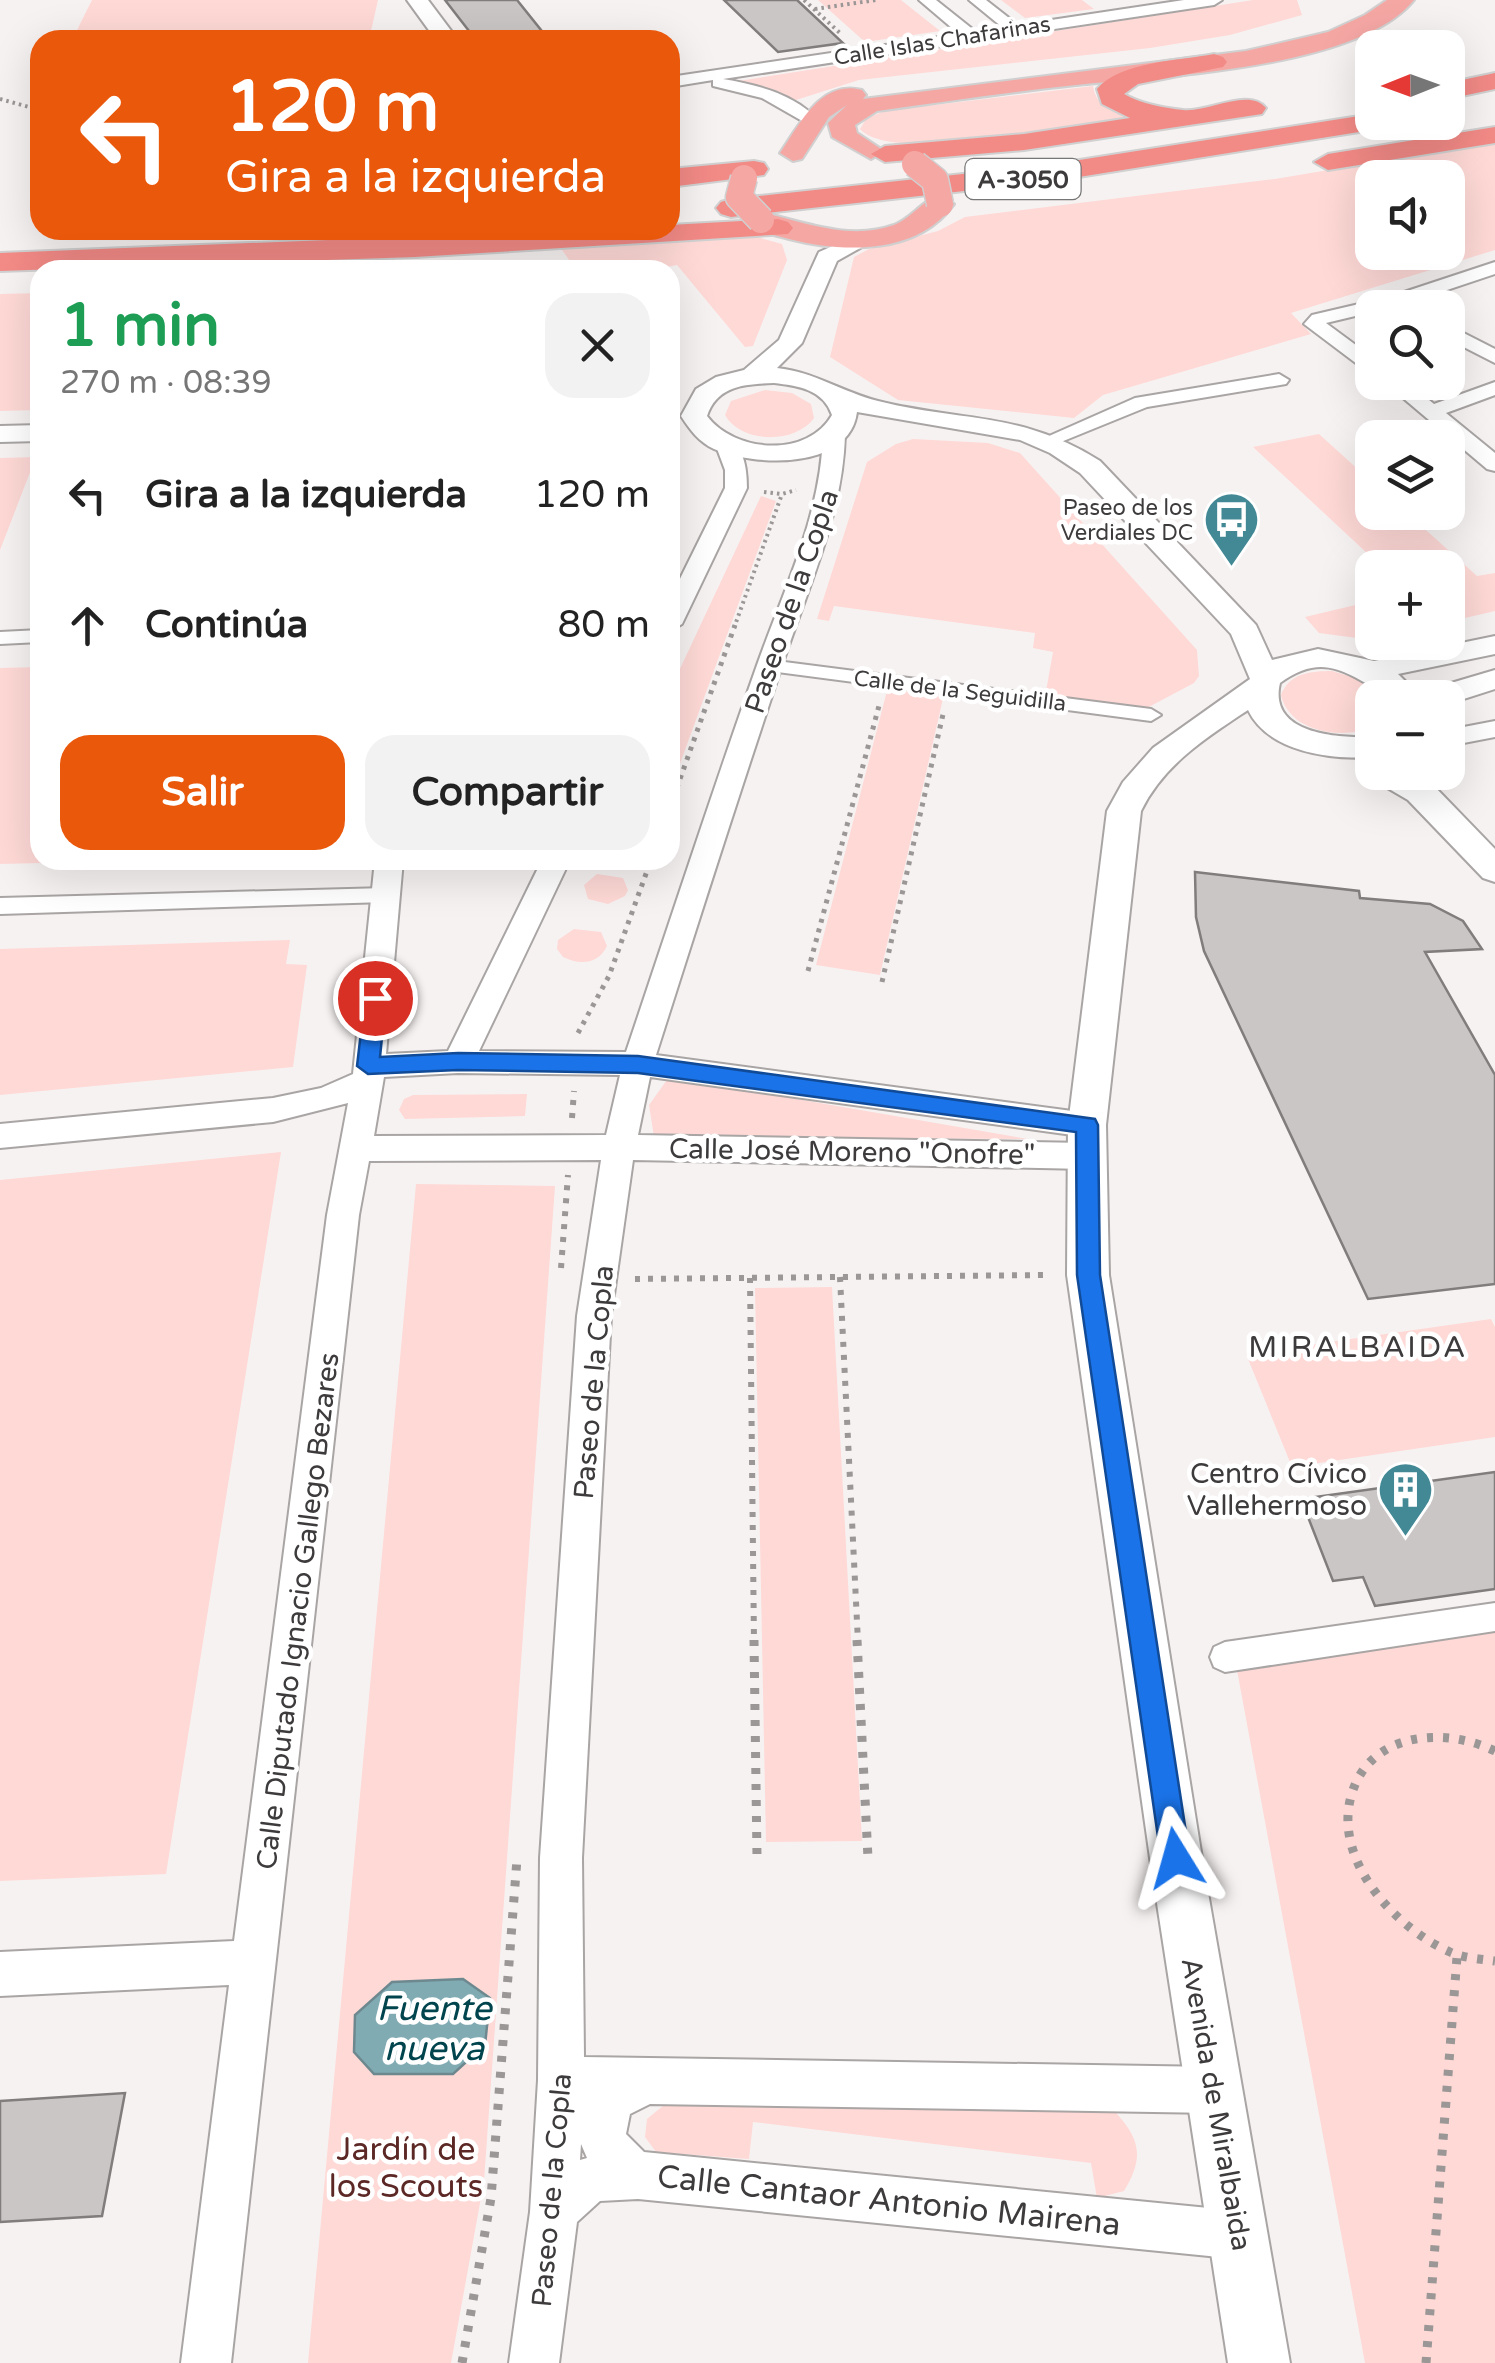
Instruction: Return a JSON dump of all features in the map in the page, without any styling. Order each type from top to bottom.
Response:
[{"type":"highway","points":[[1214,62],[1130,78],[1114,85],[1109,93],[1116,102],[1134,111],[1218,114]]},
{"type":"highway","points":[[1465,71],[1495,65]]},
{"type":"highway","points":[[1465,88],[1495,82]]},
{"type":"highway","points":[[1465,104],[1495,98]]},
{"type":"highway","points":[[878,152],[1024,142],[1276,104]]},
{"type":"highway","name":"A-3050","points":[[680,195],[961,171],[1222,134],[1355,109]]},
{"type":"highway","points":[[1105,190],[1495,116]]},
{"type":"highway","name":"A-3050","points":[[680,211],[971,186],[1156,161],[1355,125]]},
{"type":"highway","points":[[1297,168],[1495,135]]},
{"type":"highway","points":[[680,177],[749,173]]},
{"type":"highway","points":[[933,212],[1220,177]]},
{"type":"highway","points":[[680,233],[779,227]]},
{"type":"highway","points":[[0,238],[30,236]]},
{"type":"highway","points":[[0,251],[199,240]]},
{"type":"highway","points":[[59,260],[554,240]]},
{"type":"highway","points":[[0,262],[30,261]]},
{"type":"main road","points":[[418,0],[440,30]]},
{"type":"main road","points":[[1365,0],[1344,14],[1252,43],[862,92],[832,103],[811,121],[802,145],[793,153],[749,173],[739,197],[751,214],[779,227],[868,238],[897,233],[933,212],[942,196],[934,178],[915,164],[845,137],[841,123],[861,108],[1214,62],[1315,43],[1361,26],[1402,0]]},
{"type":"main road","points":[[793,153],[836,148],[878,152]]},
{"type":"street","points":[[926,0],[971,36]]},
{"type":"street","points":[[977,0],[1014,29]]},
{"type":"street","name":"Calle Islas Chafarinas","points":[[680,80],[1214,0]]},
{"type":"street","points":[[706,76],[714,82],[783,100],[811,121]]},
{"type":"street","points":[[779,227],[812,251],[816,276]]},
{"type":"street","points":[[752,376],[790,343],[827,257],[868,238]]},
{"type":"street","points":[[1449,290],[1469,284],[1495,268]]},
{"type":"street","points":[[1355,312],[1319,319],[1314,324],[1355,354]]},
{"type":"street","points":[[1465,340],[1495,358]]},
{"type":"street","points":[[790,343],[814,383]]},
{"type":"street","points":[[924,420],[836,433],[822,442],[786,452],[727,446],[682,416],[716,386],[752,376],[795,377],[838,397],[924,420],[1012,427],[1051,440],[1090,467],[1244,631],[1306,659],[1340,660],[1374,670],[1390,680]]},
{"type":"street","points":[[1051,440],[1142,402],[1278,380]]},
{"type":"street","points":[[1433,411],[1495,388]]},
{"type":"street","points":[[836,433],[845,414],[838,397]]},
{"type":"street","points":[[1418,400],[1495,464]]},
{"type":"street","points":[[0,434],[30,433]]},
{"type":"street","name":"Paseo de la Copla","points":[[534,2363],[554,2212],[562,2080],[561,1858],[599,1279],[618,1146],[638,1064],[768,666],[824,513],[833,478],[836,433]]},
{"type":"street","points":[[680,603],[736,488],[736,470],[727,446]]},
{"type":"street","points":[[1244,631],[1262,683],[1265,712],[1291,734]]},
{"type":"street","points":[[0,638],[30,636]]},
{"type":"street","points":[[1374,670],[1495,645]]},
{"type":"street","name":"Avenida de Miralbaida","points":[[1259,2363],[1088,1275],[1087,1140],[1124,811],[1168,726],[1262,683],[1274,670],[1306,659]]},
{"type":"street","name":"Calle de la Seguidilla","points":[[768,666],[949,689],[1168,726]]},
{"type":"street","points":[[1465,688],[1495,679]]},
{"type":"street","points":[[1168,726],[1291,734],[1355,759]]},
{"type":"street","points":[[1465,735],[1495,729]]},
{"type":"street","points":[[1327,747],[1355,746]]},
{"type":"street","points":[[1422,790],[1495,870]]},
{"type":"street","name":"Calle Diputado Ignacio Gallego Bezares","points":[[206,2363],[343,1215],[368,1074],[388,870]]},
{"type":"street","points":[[458,1062],[551,870]]},
{"type":"street","points":[[0,906],[386,895]]},
{"type":"street","name":"Calle José Moreno \"Onofre\"","points":[[0,1136],[273,1110],[327,1098],[368,1074],[458,1062],[638,1064],[1087,1140]]},
{"type":"street","name":"Calle José Moreno \"Onofre\"","points":[[356,1149],[1087,1140]]},
{"type":"street","points":[[1225,1657],[1495,1617]]},
{"type":"street","points":[[0,1974],[256,1962]]},
{"type":"street","points":[[562,2080],[1214,2090]]},
{"type":"street","points":[[638,2175],[610,2158],[603,2125],[614,2098],[645,2082]]},
{"type":"street","name":"Calle Cantaor Antonio Mairena","points":[[554,2212],[586,2180],[600,2174],[638,2175],[1239,2235]]},
{"type":"path","points":[[804,0],[841,33]]},
{"type":"path","points":[[814,9],[876,0]]},
{"type":"path","points":[[0,100],[30,108]]},
{"type":"path","points":[[680,779],[782,494]]},
{"type":"path","points":[[808,971],[885,681]]},
{"type":"path","points":[[882,982],[949,689]]},
{"type":"path","points":[[599,1279],[1088,1275]]},
{"type":"path","points":[[840,1277],[868,1858]]},
{"type":"path","points":[[750,1278],[758,1858]]},
{"type":"path","points":[[1495,1752],[1449,1735],[1418,1736],[1390,1746],[1368,1763],[1354,1789],[1349,1820],[1354,1853],[1368,1886],[1392,1917],[1422,1942],[1457,1957],[1495,1961]]},
{"type":"path","points":[[1426,2363],[1457,1957]]},
{"type":"green space","points":[[92,0],[378,0],[371,30],[77,30]]},
{"type":"green space","points":[[818,0],[901,0],[940,31],[865,42]]},
{"type":"green space","points":[[1001,0],[1082,0],[1094,9],[1025,18]]},
{"type":"green space","points":[[1253,0],[1297,0],[1302,15],[1230,35],[1150,48],[859,80],[796,100],[762,87],[732,82]]},
{"type":"green space","points":[[1093,86],[1102,104],[1132,119],[947,144],[879,139],[860,129],[866,119],[884,111]]},
{"type":"green space","points":[[1495,142],[1495,250],[1465,259],[1465,160],[1388,160]]},
{"type":"green space","points":[[1355,166],[1355,270],[1430,270],[1355,290],[1355,293],[1291,313],[1311,334],[1103,395],[1074,418],[898,400],[830,357],[854,257],[869,249],[938,231],[965,217]]},
{"type":"green space","points":[[750,235],[782,244],[787,260],[753,346],[745,347],[680,269],[680,260],[569,260],[560,247]]},
{"type":"green space","points":[[30,293],[30,410],[0,411],[0,294]]},
{"type":"green space","points":[[765,390],[792,393],[811,404],[814,418],[806,427],[782,436],[755,436],[733,425],[725,415],[731,401]]},
{"type":"green space","points":[[1319,434],[1355,467],[1355,530],[1426,530],[1448,550],[1364,550],[1253,447]]},
{"type":"green space","points":[[913,439],[988,443],[1020,453],[1197,650],[1199,676],[1194,683],[1145,709],[1045,697],[1053,652],[1033,648],[1035,633],[834,606],[829,621],[817,619],[867,462],[896,444]]},
{"type":"green space","points":[[30,457],[30,472],[0,550],[0,458]]},
{"type":"green space","points":[[761,496],[776,501],[680,764],[680,669]]},
{"type":"green space","points":[[1465,565],[1477,576],[1495,573],[1495,611],[1465,618]]},
{"type":"green space","points":[[1355,605],[1355,638],[1319,633],[1305,617]]},
{"type":"green space","points":[[30,667],[30,863],[0,864],[0,668]]},
{"type":"green space","points":[[1332,671],[1362,680],[1355,680],[1355,732],[1319,730],[1295,718],[1286,708],[1281,695],[1285,688],[1295,678]]},
{"type":"green space","points":[[888,687],[944,694],[880,975],[816,965]]},
{"type":"green space","points":[[597,874],[623,878],[628,890],[625,896],[608,904],[588,899],[584,885]]},
{"type":"green space","points":[[574,929],[601,932],[607,946],[599,957],[588,962],[563,957],[557,949],[558,940]]},
{"type":"green space","points":[[290,940],[286,964],[307,965],[293,1067],[0,1095],[0,949]]},
{"type":"green space","points":[[669,1077],[1028,1139],[654,1137],[649,1105]]},
{"type":"green space","points":[[527,1094],[525,1116],[405,1119],[399,1110],[404,1099],[413,1095]]},
{"type":"green space","points":[[281,1152],[166,1874],[0,1881],[0,1180]]},
{"type":"green space","name":"Jardín de los Scouts","points":[[416,1184],[555,1186],[484,2181],[451,2363],[308,2363]]},
{"type":"green space","points":[[832,1287],[862,1841],[766,1842],[755,1288]]},
{"type":"green space","points":[[1491,1319],[1495,1327],[1495,1437],[1292,1467],[1246,1354]]},
{"type":"green space","points":[[1495,1632],[1495,2363],[1365,2363],[1237,1670]]},
{"type":"green space","points":[[664,2105],[1109,2105],[1133,2136],[1137,2155],[1124,2191],[1097,2198],[1091,2163],[753,2122],[749,2159],[656,2152],[645,2137],[647,2119]]},
{"type":"water","name":"Fuente nueva","points":[[463,1979],[490,1998],[485,2045],[453,2074],[374,2074],[354,2052],[355,2015],[392,1982]]},
{"type":"building","points":[[445,0],[517,0],[541,30],[468,30]]},
{"type":"building","points":[[724,0],[797,0],[843,43],[778,52]]},
{"type":"building","points":[[1195,872],[1359,891],[1360,898],[1430,904],[1463,921],[1482,949],[1425,952],[1495,1075],[1495,1284],[1368,1299],[1204,951],[1196,917]]},
{"type":"building","name":"Centro Cívico Vallehermoso","points":[[1495,1472],[1495,1589],[1375,1606],[1363,1577],[1333,1581],[1301,1499]]},
{"type":"building","points":[[125,2093],[102,2216],[0,2222],[0,2101]]},
{"type":"place","name":"Paseo de los Verdiales DC","points":[[1232,569]]},
{"type":"place","name":"Centro Cívico Vallehermoso","points":[[1406,1538]]},
{"type":"district","name":"MIRALBAIDA","points":[[1358,1347]]},
{"type":"route","points":[[375,998],[368,1066],[458,1062],[638,1064],[1087,1125],[1088,1275],[1176,1858]]}]
